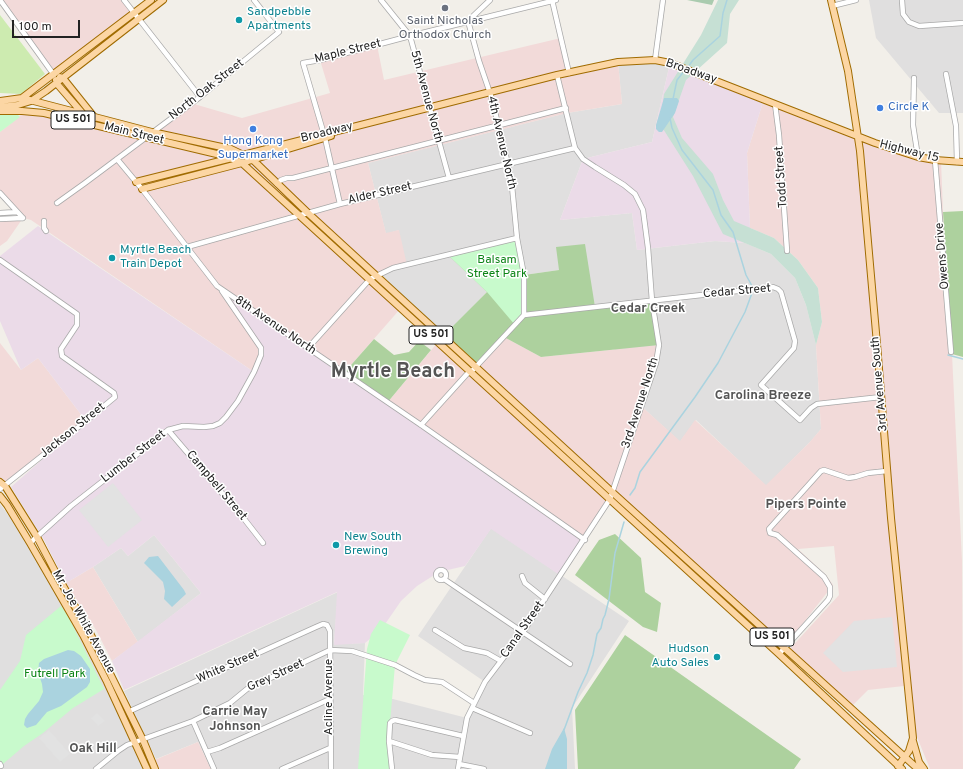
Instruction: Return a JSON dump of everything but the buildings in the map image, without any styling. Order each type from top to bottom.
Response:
[{"type":"main road","points":[[0,107],[18,105],[31,101],[57,83],[136,16],[151,0]]},
{"type":"main road","points":[[0,100],[22,98],[136,16],[162,0]]},
{"type":"main road","name":"3rd Avenue South","points":[[832,3],[848,71],[860,151],[881,397],[913,738],[909,751],[900,767]]},
{"type":"main road","name":"Broadway","points":[[136,182],[490,94],[557,75],[618,62],[654,60],[670,63],[857,136]]},
{"type":"main road","points":[[54,74],[63,78],[94,121]]},
{"type":"main road","points":[[54,74],[57,83],[84,116],[94,121]]},
{"type":"main road","name":"US 501","points":[[22,98],[84,116]]},
{"type":"main road","name":"Main Street","points":[[0,111],[44,113],[152,132],[231,149],[252,159]]},
{"type":"main road","name":"Main Street","points":[[94,121],[146,137],[231,158],[242,163]]},
{"type":"main road","name":"Broadway","points":[[142,189],[242,163],[324,136]]},
{"type":"main road","name":"Highway 15","points":[[857,136],[918,157],[960,162]]},
{"type":"main road","name":"US 501","points":[[252,159],[309,214],[612,492],[918,769]]},
{"type":"main road","name":"US 501","points":[[242,163],[779,654],[900,767]]},
{"type":"main road","name":"Mr. Joe White Avenue","points":[[2,486],[37,537],[89,631],[144,740],[155,769]]},
{"type":"main road","name":"Mr. Joe White Avenue","points":[[0,496],[30,543],[83,635],[107,682],[147,769]]},
{"type":"main road","points":[[913,738],[919,762],[924,769]]},
{"type":"street","points":[[0,0],[54,74]]},
{"type":"street","points":[[124,0],[200,96]]},
{"type":"street","name":"North Oak Street","points":[[57,203],[200,96],[279,32],[254,0]]},
{"type":"street","name":"5th Avenue North","points":[[382,0],[410,36],[448,178]]},
{"type":"street","points":[[468,21],[490,0]]},
{"type":"street","points":[[553,0],[568,73]]},
{"type":"street","name":"Maple Street","points":[[324,136],[303,63],[320,60],[553,0]]},
{"type":"street","points":[[654,60],[663,0]]},
{"type":"street","points":[[832,3],[856,0]]},
{"type":"street","points":[[902,0],[903,14],[909,22],[919,26],[963,23]]},
{"type":"street","name":"4th Avenue North","points":[[468,21],[499,126],[508,164],[512,186],[517,238],[524,275],[524,314]]},
{"type":"street","points":[[946,74],[956,126],[960,162]]},
{"type":"street","name":"3rd Avenue North","points":[[557,75],[575,148],[583,159],[624,185],[635,194],[640,202],[646,218],[652,301],[659,345],[656,363],[610,500]]},
{"type":"street","points":[[914,78],[913,125],[918,157]]},
{"type":"street","name":"Todd Street","points":[[775,104],[779,135],[787,251]]},
{"type":"street","points":[[277,184],[281,180],[287,178],[293,178],[566,108]]},
{"type":"street","points":[[324,136],[340,204]]},
{"type":"street","name":"Alder Street","points":[[187,247],[309,214],[340,204],[575,148]]},
{"type":"street","name":"8th Avenue North","points":[[117,159],[187,247],[203,270],[221,289],[421,425],[585,540]]},
{"type":"street","name":"Owens Drive","points":[[935,160],[951,352]]},
{"type":"street","points":[[0,193],[23,218],[0,219]]},
{"type":"street","points":[[0,213],[17,212]]},
{"type":"street","points":[[44,221],[44,228],[46,231]]},
{"type":"street","points":[[308,348],[370,279],[392,268],[517,238]]},
{"type":"street","name":"Jackson Street","points":[[0,260],[77,314],[77,325],[61,349],[62,356],[114,393],[115,397],[2,486]]},
{"type":"street","name":"Cedar Street","points":[[524,314],[773,288],[778,289],[781,292],[795,341],[794,348],[761,385],[800,420],[817,404],[881,397]]},
{"type":"street","name":"Lumber Street","points":[[30,543],[71,506],[168,430],[183,426],[204,428],[220,423],[226,418],[238,401],[254,372],[261,355],[261,348],[221,289]]},
{"type":"street","points":[[421,425],[524,314]]},
{"type":"street","name":"Campbell Street","points":[[168,430],[263,543]]},
{"type":"street","points":[[779,654],[828,600],[830,596],[830,587],[824,577],[777,535],[770,534],[769,528],[821,471],[824,470],[848,478],[868,473],[888,471]]},
{"type":"street","name":"Canal Street","points":[[458,766],[467,718],[485,682],[523,632],[610,500]]},
{"type":"street","points":[[522,576],[525,583],[545,599]]},
{"type":"street","points":[[444,579],[570,664]]},
{"type":"street","name":"White Street","points":[[130,711],[316,627],[323,624],[327,625]]},
{"type":"street","name":"Acline Avenue","points":[[327,625],[330,631],[331,769]]},
{"type":"street","points":[[435,630],[464,648],[487,653],[502,661]]},
{"type":"street","points":[[330,650],[352,651],[395,665],[425,680],[442,682],[473,705],[530,733]]},
{"type":"street","name":"Grey Street","points":[[96,769],[118,750],[135,742],[144,740],[192,721],[230,703],[247,689],[330,650]]},
{"type":"street","points":[[207,752],[220,748],[330,699]]},
{"type":"street","points":[[392,769],[389,741],[390,723],[392,721],[395,720],[463,736]]},
{"type":"street","points":[[192,721],[214,769]]},
{"type":"street","points":[[389,741],[432,755],[460,757]]},
{"type":"street","points":[[282,769],[330,748]]},
{"type":"street","points":[[458,766],[484,769]]},
{"type":"shaded area","points":[[0,0],[124,0],[134,14],[54,75]]},
{"type":"shaded area","points":[[869,0],[963,0],[963,113],[939,113],[876,38]]},
{"type":"shaded area","points":[[561,38],[569,73],[618,62],[622,104],[567,113],[368,163],[386,233],[399,230],[407,265],[370,279],[401,308],[344,373],[261,348],[254,372],[31,220],[23,218],[7,241],[0,246],[0,219],[22,218],[0,193],[0,132],[26,111],[146,137],[194,104],[242,118],[330,93],[320,60],[377,45],[384,80]]},
{"type":"shaded area","points":[[618,62],[670,63],[652,142],[583,159],[560,220],[632,213],[637,250],[715,241],[745,243],[771,254],[795,278],[806,305],[816,345],[821,429],[766,486],[696,420],[680,442],[640,405],[595,307],[559,270],[524,275],[448,254],[487,292],[438,342],[370,279],[399,230],[386,234],[368,163],[567,113],[622,104]]},
{"type":"shaded area","points":[[670,63],[764,99],[747,153],[750,228],[745,243],[715,241],[637,250],[632,213],[560,220],[583,159],[652,142]]},
{"type":"shaded area","points":[[764,99],[857,136],[941,161],[962,561],[963,769],[930,769],[911,722],[904,686],[868,690],[850,708],[788,651],[839,595],[834,546],[798,549],[826,575],[833,585],[779,654],[610,500],[585,540],[387,403],[438,342],[471,372],[504,337],[541,357],[659,345],[656,363],[640,405],[680,441],[695,420],[766,485],[809,443],[821,429],[816,345],[822,322],[818,288],[798,260],[774,238],[750,228],[747,153]]},
{"type":"shaded area","points":[[38,226],[254,372],[261,348],[221,289],[585,540],[561,576],[491,529],[465,566],[439,572],[417,586],[401,601],[381,630],[365,643],[334,645],[337,592],[124,690],[112,661],[201,593],[154,535],[128,556],[121,548],[66,583],[44,540],[11,487],[86,421],[38,358],[21,370],[0,321],[0,256]]},
{"type":"shaded area","points":[[0,343],[21,370],[38,358],[86,421],[0,489]]},
{"type":"shaded area","points":[[113,483],[142,520],[108,547],[79,510]]},
{"type":"shaded area","points":[[0,504],[30,543],[83,635],[146,769],[0,769]]},
{"type":"shaded area","points":[[491,528],[629,621],[572,708],[575,769],[211,769],[198,742],[156,759],[124,691],[338,592],[334,644],[365,643],[363,695],[385,697],[467,718],[485,682],[418,636]]},
{"type":"shaded area","points":[[154,535],[201,593],[138,642],[93,567],[121,548],[128,556]]},
{"type":"shaded area","points":[[93,567],[138,642],[112,661],[96,630],[66,583]]},
{"type":"shaded area","points":[[892,617],[897,667],[843,672],[823,653],[854,621]]},
{"type":"shaded area","points":[[97,713],[105,721],[98,726],[91,718]]},
{"type":"shaded area","points":[[49,730],[70,754],[60,762],[39,738]]},
{"type":"shaded area","points":[[198,742],[211,769],[147,769],[145,764]]},
{"type":"green space","points":[[687,0],[714,0],[712,5]]},
{"type":"green space","points":[[718,0],[739,0],[730,14],[727,43],[686,80],[673,117],[682,138],[713,174],[723,200],[734,221],[774,238],[798,260],[818,288],[822,322],[816,345],[806,305],[795,278],[771,254],[723,234],[693,176],[660,124],[664,94],[701,35]]},
{"type":"green space","points":[[0,15],[45,74],[21,94],[0,93]]},
{"type":"green space","points":[[0,111],[14,111],[20,117],[0,132]]},
{"type":"green space","points":[[963,211],[963,357],[952,354],[943,212]]},
{"type":"green space","name":"Balsam Street Park","points":[[517,238],[524,275],[524,315],[515,325],[487,292],[447,254]]},
{"type":"green space","points":[[585,244],[595,307],[652,301],[659,345],[541,357],[504,337],[477,366],[443,336],[487,292],[447,254],[524,275],[559,270],[556,247]]},
{"type":"green space","points":[[374,339],[394,355],[409,352],[419,341],[431,350],[387,403],[344,373]]},
{"type":"green space","points":[[615,534],[641,558],[645,592],[661,603],[657,632],[643,627],[575,575],[599,540]]},
{"type":"green space","name":"Futrell Park","points":[[61,606],[68,616],[104,689],[73,708],[3,764],[0,761],[0,690],[20,661],[26,635]]},
{"type":"green space","points":[[380,620],[410,635],[395,665],[390,723],[392,769],[358,769],[367,649],[371,634]]},
{"type":"green space","points":[[625,635],[801,759],[794,769],[578,769],[575,710]]},
{"type":"water","points":[[664,98],[677,98],[679,101],[675,113],[662,132],[659,132],[656,129],[656,125]]},
{"type":"water","points":[[158,556],[186,594],[172,607],[164,599],[165,591],[163,582],[144,563],[149,557]]},
{"type":"water","points":[[68,650],[74,651],[81,656],[90,669],[90,682],[87,687],[61,706],[47,712],[36,725],[27,728],[24,725],[25,719],[39,701],[43,692],[38,672],[39,663],[44,659]]},
{"type":"water","points":[[564,728],[567,739],[567,769],[545,769],[552,749]]},
{"type":"waterway","points":[[688,67],[693,60],[720,36],[723,13],[727,0]]},
{"type":"waterway","points":[[673,99],[677,80],[685,70]]},
{"type":"waterway","points":[[670,118],[672,128],[682,150],[713,190],[721,215],[733,232],[746,275],[752,286]]},
{"type":"waterway","points":[[630,495],[635,488],[640,472],[718,363],[745,312],[752,293]]},
{"type":"waterway","points":[[948,355],[963,359]]},
{"type":"waterway","points":[[564,730],[578,692],[587,673],[593,655],[597,634],[601,628],[605,615],[609,599],[615,553],[624,522]]},
{"type":"place","name":"Saint Nicholas Orthodox Church","points":[[445,8]]},
{"type":"place","name":"Sandpebble Apartments","points":[[239,20]]},
{"type":"place","name":"Circle K","points":[[880,108]]},
{"type":"place","name":"Hong Kong Supermarket","points":[[253,129]]},
{"type":"place","name":"Myrtle Beach Train Depot","points":[[112,258]]},
{"type":"place","name":"New South Brewing","points":[[336,545]]},
{"type":"place","name":"Hudson Auto Sales","points":[[717,657]]},
{"type":"district","name":"Cedar Creek","points":[[648,309]]},
{"type":"district","name":"Myrtle Beach","points":[[393,373]]},
{"type":"district","name":"Carolina Breeze","points":[[763,396]]},
{"type":"district","name":"Pipers Pointe","points":[[806,505]]},
{"type":"district","name":"Carrie May Johnson","points":[[235,720]]},
{"type":"district","name":"Oak Hill","points":[[93,749]]}]
